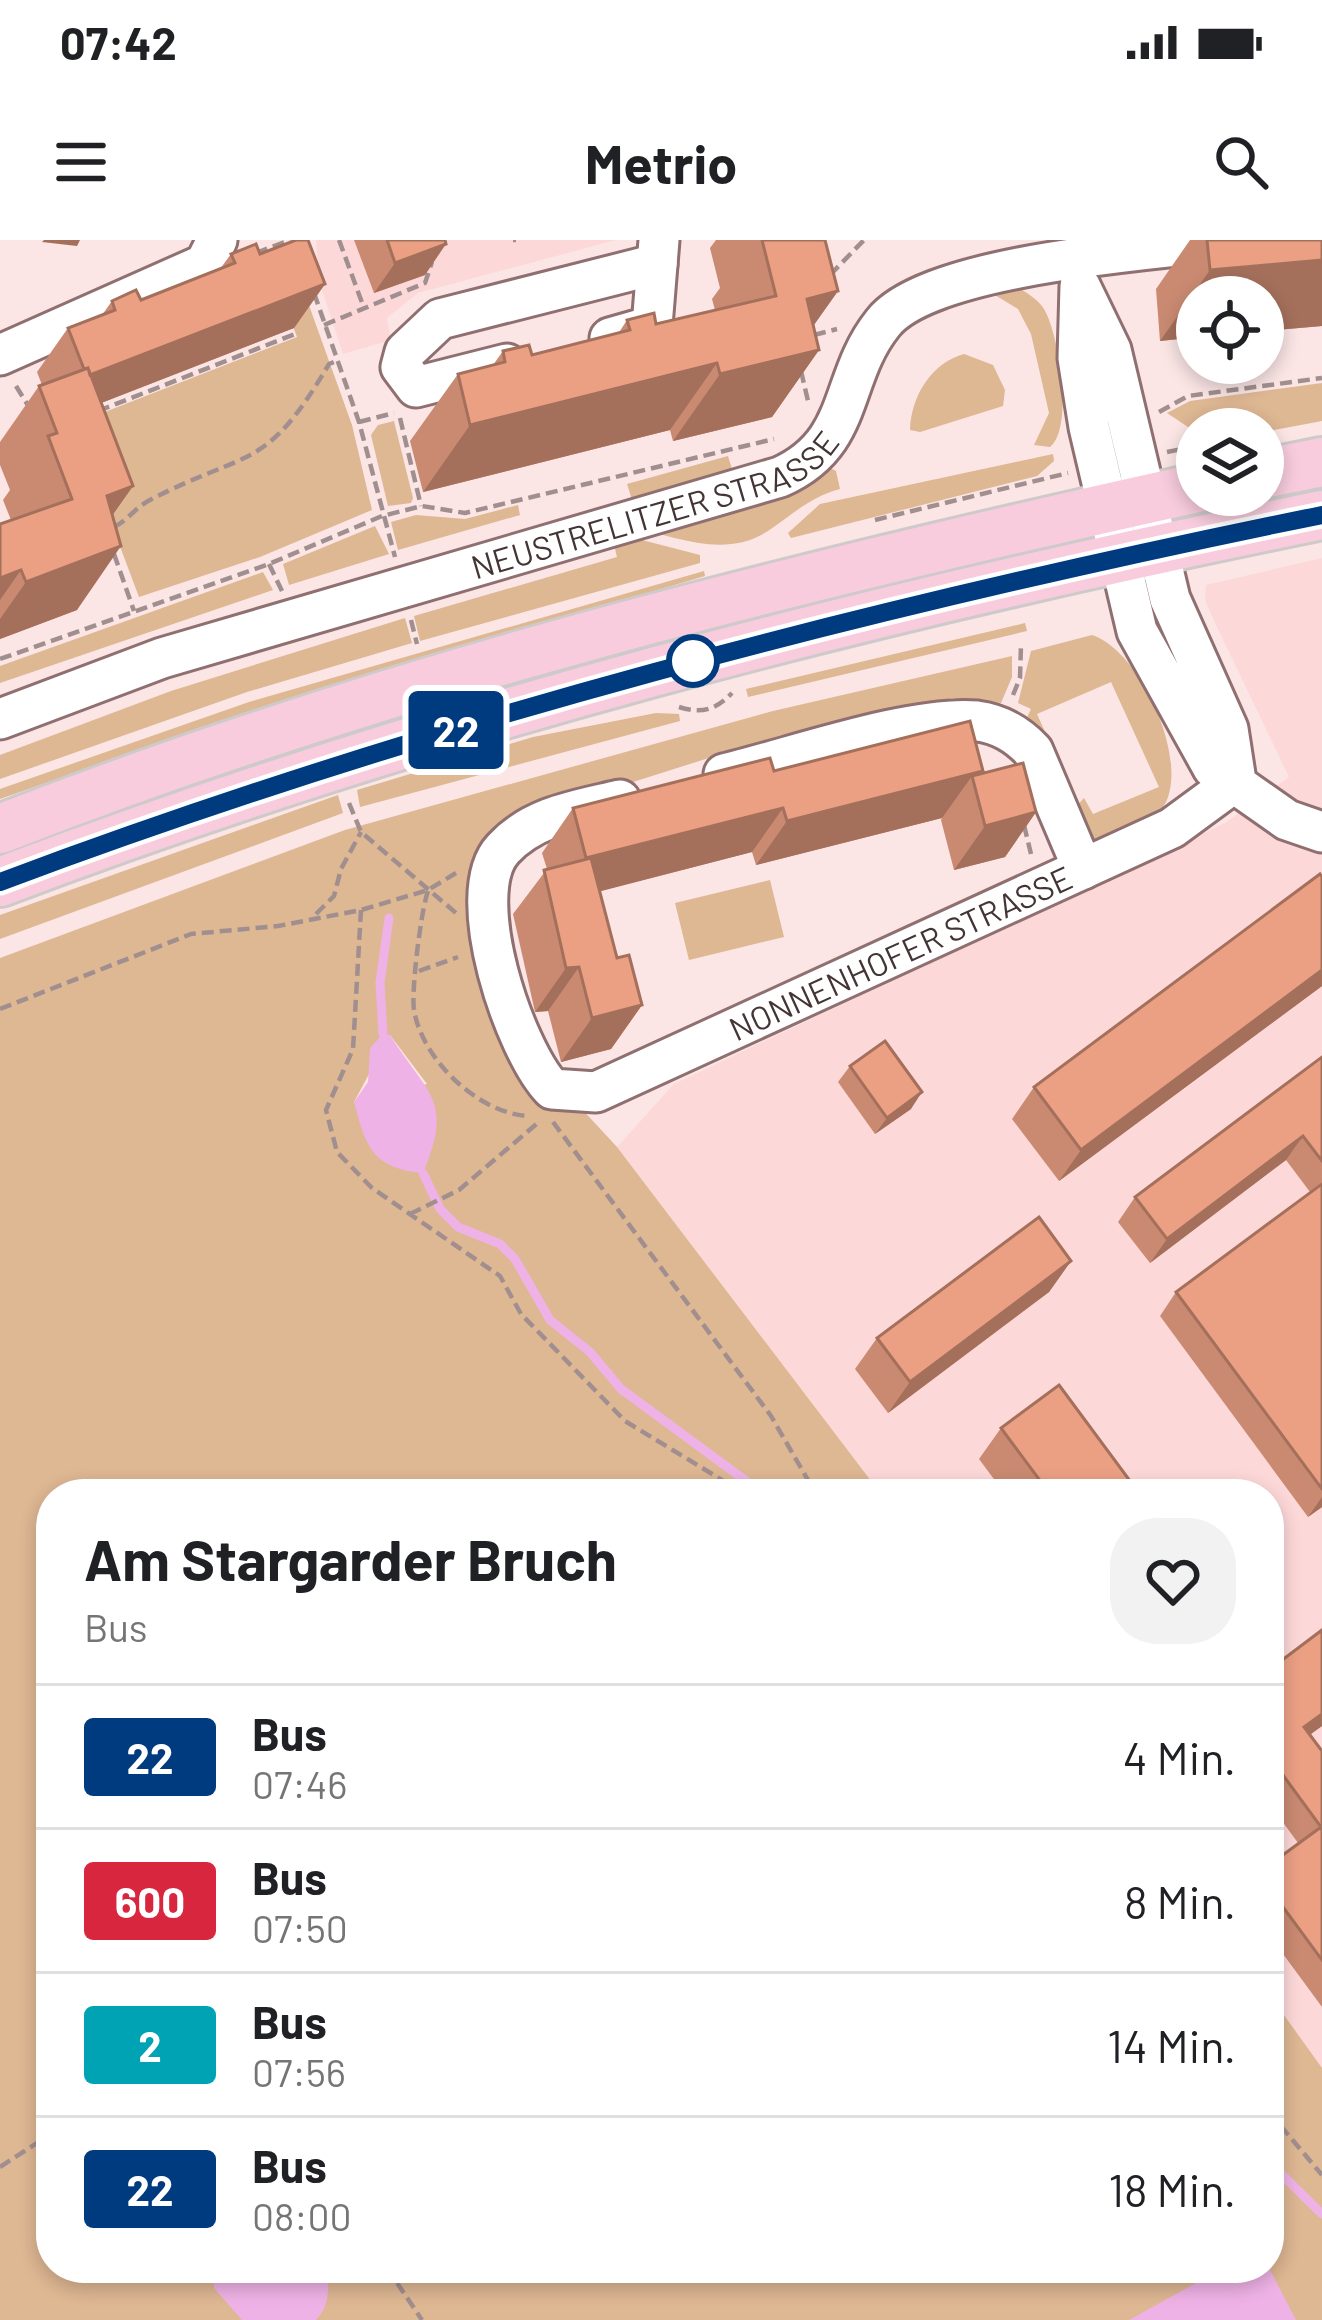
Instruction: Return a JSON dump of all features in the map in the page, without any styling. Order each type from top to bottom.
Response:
[{"type":"main road","points":[[1284,470],[1322,462]]},
{"type":"main road","points":[[0,829],[302,723],[694,608],[1127,503],[1176,472]]},
{"type":"main road","points":[[0,882],[336,765],[638,676],[1322,514]]},
{"type":"street","name":"NEUSTRELITZER STRASSE","points":[[0,719],[162,658],[780,477],[812,462],[833,432],[870,340],[908,300],[937,288],[1075,262],[1234,240]]},
{"type":"street","points":[[1,354],[211,252]]},
{"type":"street","points":[[658,252],[652,326],[416,387],[401,367],[405,352],[440,319],[658,252]]},
{"type":"street","points":[[1075,262],[1112,350],[1127,503],[1138,554],[1137,632],[1196,746],[1213,768],[1287,820],[1322,832]]},
{"type":"street","points":[[550,1101],[517,1040],[492,938],[488,888],[499,852],[530,825],[933,724],[982,722],[1020,737],[1033,751],[1084,869]]},
{"type":"street","name":"NONNENHOFER STRASSE","points":[[550,1101],[596,1092],[1172,828],[1236,781]]},
{"type":"path","points":[[825,280],[864,240]]},
{"type":"path","points":[[342,241],[365,310]]},
{"type":"path","points":[[324,325],[425,283],[432,261]]},
{"type":"path","points":[[311,283],[402,586]]},
{"type":"path","points":[[802,328],[812,336]]},
{"type":"path","points":[[805,348],[812,336],[843,328],[870,340]]},
{"type":"path","points":[[86,416],[295,334]]},
{"type":"path","points":[[1,354],[22,400],[39,416]]},
{"type":"path","points":[[798,359],[812,415]]},
{"type":"path","points":[[105,527],[128,520],[148,501],[242,464],[278,440],[329,364],[337,361]]},
{"type":"path","points":[[1157,413],[1188,396],[1322,378]]},
{"type":"path","points":[[398,412],[422,506]]},
{"type":"path","points":[[0,658],[382,516],[422,506],[465,513],[778,437]]},
{"type":"path","points":[[1017,486],[1050,478]]},
{"type":"path","points":[[114,553],[134,611]]},
{"type":"path","points":[[1020,678],[1021,645]]},
{"type":"path","points":[[696,712],[720,706]]},
{"type":"path","points":[[1022,814],[1042,888]]},
{"type":"path","points":[[354,817],[361,832],[428,890]]},
{"type":"path","points":[[316,914],[334,896],[340,869],[361,832]]},
{"type":"path","points":[[0,1009],[191,934],[278,926],[316,914],[362,910],[428,890]]},
{"type":"path","points":[[428,890],[414,988],[418,1025],[469,1093],[511,1115],[550,1101]]},
{"type":"path","points":[[362,910],[353,1049],[326,1110],[328,1129],[352,1171],[500,1276],[521,1314],[625,1421],[720,1479]]},
{"type":"path","points":[[419,971],[492,938]]},
{"type":"path","points":[[410,1214],[459,1190],[550,1101]]},
{"type":"path","points":[[550,1101],[771,1416],[807,1479]]},
{"type":"path","points":[[1284,2130],[1322,2175]]},
{"type":"path","points":[[0,2167],[36,2144]]},
{"type":"path","points":[[397,2283],[422,2320]]},
{"type":"shaded area","points":[[316,240],[616,240],[418,293],[387,318],[391,340],[343,354],[319,281]]},
{"type":"shaded area","points":[[297,272],[352,425],[372,510],[260,557],[139,597],[74,424],[297,337],[275,280]]},
{"type":"shaded area","points":[[1014,285],[1041,305],[1055,338],[1063,402],[1057,437],[1050,447],[1034,445],[1049,413],[1031,334],[1018,309],[985,289]]},
{"type":"shaded area","points":[[964,354],[993,365],[1005,390],[1003,406],[920,432],[910,430],[914,405],[925,383],[942,365]]},
{"type":"shaded area","points":[[1322,383],[1322,421],[1284,428],[1284,408],[1177,408],[1190,401]]},
{"type":"shaded area","points":[[394,421],[413,498],[411,503],[388,506],[371,435],[378,425]]},
{"type":"shaded area","points":[[1053,454],[1054,461],[1037,476],[791,538],[788,533],[820,504]]},
{"type":"shaded area","points":[[728,456],[736,482],[635,509],[627,484]]},
{"type":"shaded area","points":[[828,467],[836,471],[840,489],[811,501],[752,539],[717,545],[630,526]]},
{"type":"shaded area","points":[[518,505],[520,515],[398,550],[391,522],[416,515],[465,519]]},
{"type":"shaded area","points":[[375,526],[389,554],[289,585],[283,564]]},
{"type":"shaded area","points":[[611,532],[700,555],[700,563],[420,641],[414,616],[617,557]]},
{"type":"shaded area","points":[[1322,558],[1322,2068],[1284,2015],[1284,1479],[870,1479],[617,1147],[674,1084],[1225,823],[1289,777],[1205,600],[1206,585]]},
{"type":"shaded area","points":[[704,571],[705,576],[251,711],[0,799],[0,789],[249,702]]},
{"type":"shaded area","points":[[263,572],[273,590],[0,683],[0,666]]},
{"type":"shaded area","points":[[789,606],[618,655],[593,672],[0,863],[0,847],[222,768]]},
{"type":"shaded area","points":[[405,618],[412,643],[247,692],[0,779],[0,755],[171,691]]},
{"type":"shaded area","points":[[1025,623],[1027,631],[748,697],[746,689]]},
{"type":"shaded area","points":[[1092,635],[1126,661],[1155,706],[1165,732],[1171,782],[1166,802],[1152,817],[1086,848],[1075,808],[1084,798],[1093,814],[1159,787],[1111,682],[1037,714],[1046,734],[1021,730],[1031,709],[1018,703],[1031,651]]},
{"type":"shaded area","points":[[1012,656],[1012,677],[1001,703],[953,698],[778,736],[526,816],[484,940],[579,1106],[617,1147],[870,1479],[36,1479],[36,2283],[1284,2283],[1284,2015],[1322,2068],[1322,2320],[0,2320],[0,958],[345,830],[773,711]],"holes":[[[390,1035],[427,1084],[354,1102]]]},
{"type":"shaded area","points":[[656,713],[679,714],[680,721],[360,807],[357,790],[533,737]]},
{"type":"shaded area","points":[[338,795],[343,813],[0,939],[0,915]]},
{"type":"shaded area","points":[[770,880],[784,937],[689,960],[675,903]]},
{"type":"shaded area","points":[[383,1034],[390,1035],[432,1099],[436,1129],[423,1173],[382,1160],[368,1143],[358,1118],[354,1102],[368,1082],[370,1048]]},
{"type":"shaded area","points":[[214,2283],[328,2283],[328,2289],[316,2320],[242,2320]]},
{"type":"shaded area","points":[[1196,2283],[1277,2283],[1296,2320],[1129,2320]]},
{"type":"building","points":[[308,240],[325,284],[90,375],[84,369],[68,328],[115,310],[112,301],[136,290],[141,300],[235,263],[231,254],[256,244],[260,254]]},
{"type":"building","points":[[387,240],[445,240],[446,244],[395,263]]},
{"type":"building","points":[[762,240],[825,240],[838,291],[807,299],[819,350],[720,374],[717,363],[470,425],[458,374],[505,362],[503,351],[529,345],[532,355],[630,330],[627,320],[654,313],[656,324],[776,296]]},
{"type":"building","points":[[1207,240],[1322,240],[1322,260],[1210,270]]},
{"type":"building","points":[[88,368],[133,486],[107,496],[121,546],[26,582],[21,570],[0,578],[0,524],[72,499],[48,436],[57,433],[39,386]]},
{"type":"building","points":[[970,721],[983,771],[787,821],[783,808],[586,858],[573,808],[770,758],[774,771]]},
{"type":"building","points":[[1023,763],[1036,812],[985,826],[972,776]]},
{"type":"building","points":[[591,858],[617,958],[629,955],[642,1005],[592,1018],[579,967],[566,968],[544,870]]},
{"type":"building","points":[[1320,874],[1322,970],[1081,1150],[1034,1087]]},
{"type":"building","points":[[885,1041],[922,1092],[887,1118],[850,1066]]},
{"type":"building","points":[[1322,1057],[1322,1161],[1303,1136],[1167,1239],[1135,1197]]},
{"type":"building","points":[[1322,1184],[1322,1489],[1176,1292]]},
{"type":"building","points":[[1039,1217],[1071,1261],[910,1382],[877,1338]]},
{"type":"building","points":[[1059,1385],[1129,1479],[1039,1479],[1001,1428]]},
{"type":"building","points":[[1322,1630],[1322,1714],[1304,1727],[1322,1751],[1322,1960],[1284,1908],[1284,1854],[1321,1827],[1284,1776],[1284,1659]]},
{"type":"waterway","points":[[383,1034],[380,983],[389,918]]},
{"type":"waterway","points":[[423,1173],[440,1209],[458,1227],[500,1244],[515,1259],[550,1320],[590,1352],[621,1389],[744,1479]]},
{"type":"waterway","points":[[1284,2177],[1322,2214]]},
{"type":"bus line","name":"22","points":[[0,882],[336,765],[707,657],[945,598],[1322,515]]}]
